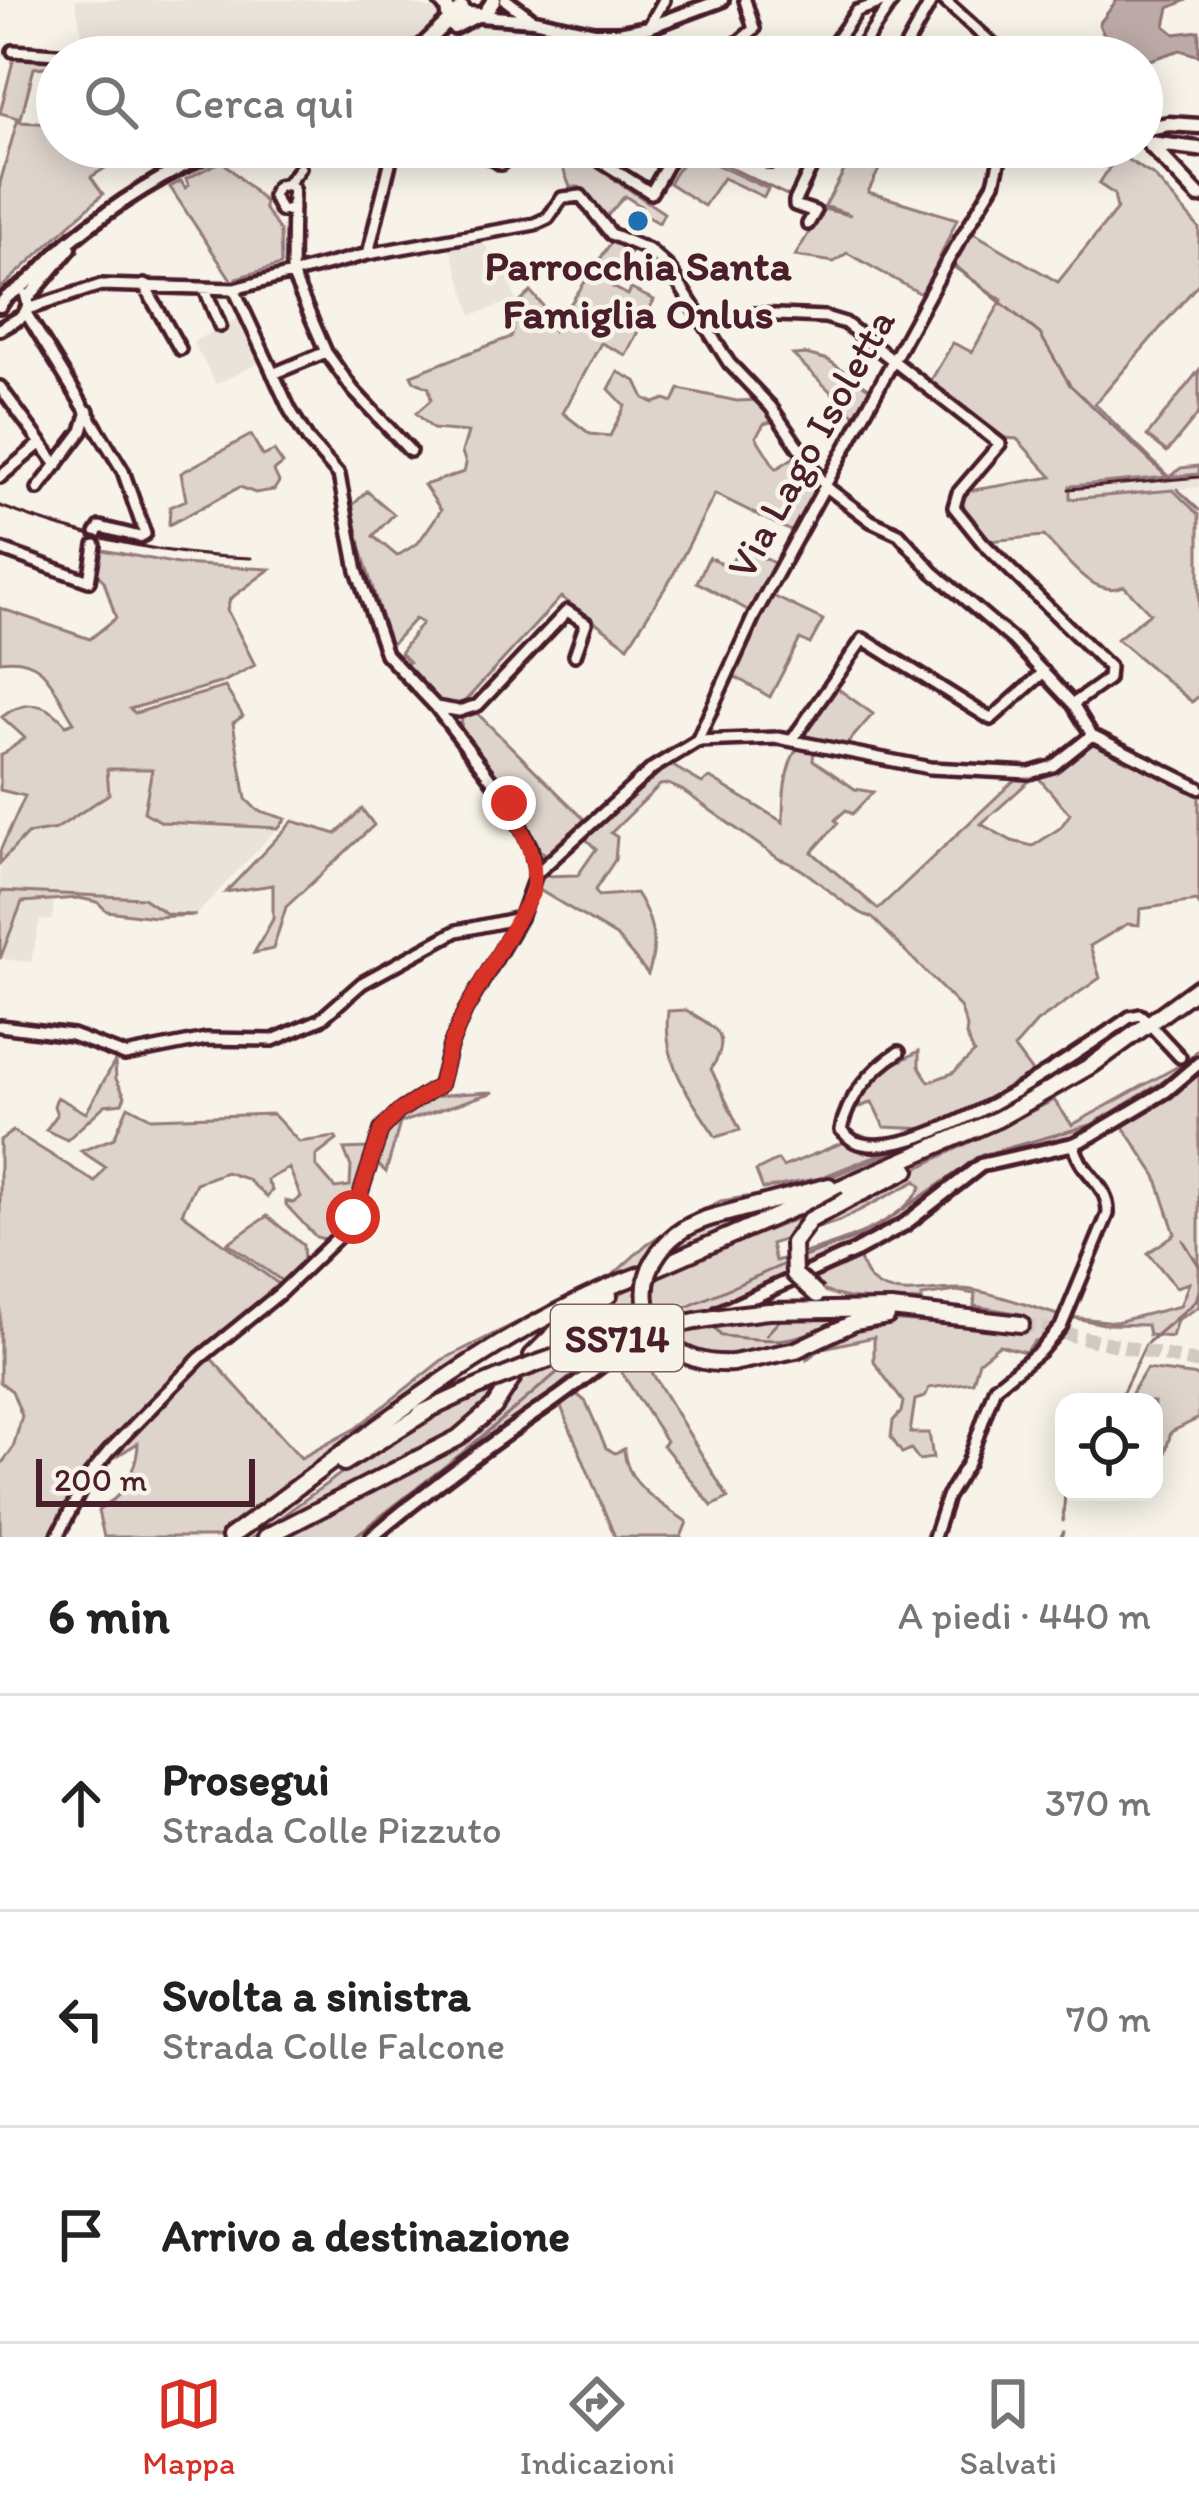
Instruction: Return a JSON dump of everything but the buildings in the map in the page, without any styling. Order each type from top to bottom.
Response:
[{"type":"highway","points":[[344,1453],[494,1346],[586,1296],[976,1130],[1075,1075],[1199,987]]},
{"type":"highway","points":[[891,1309],[880,1303],[817,1295],[794,1274],[793,1243],[810,1220],[973,1139],[976,1130]]},
{"type":"highway","points":[[867,1178],[857,1174],[688,1224],[660,1246],[649,1268],[647,1298],[656,1328],[675,1349],[706,1363],[733,1363],[803,1348],[855,1322],[910,1316],[917,1311]]},
{"type":"highway","points":[[532,1356],[568,1320],[645,1273]]},
{"type":"highway","name":"SS714","points":[[230,1537],[344,1453],[471,1390],[621,1337],[769,1312],[891,1309],[1021,1324]]},
{"type":"highway","points":[[266,1537],[458,1438],[484,1418],[512,1379]]},
{"type":"highway","name":"SS714","points":[[245,1537],[353,1456],[426,1412]]},
{"type":"main road","points":[[441,0],[478,16]]},
{"type":"main road","points":[[441,0],[449,12],[448,22]]},
{"type":"main road","points":[[445,36],[460,22],[490,10],[494,0]]},
{"type":"main road","points":[[434,36],[461,5]]},
{"type":"main road","points":[[1163,128],[1169,124],[1199,129]]},
{"type":"main road","points":[[1199,129],[1188,139],[1199,147]]},
{"type":"main road","points":[[1163,140],[1199,147]]},
{"type":"main road","points":[[1163,154],[1199,196]]},
{"type":"street","points":[[506,0],[521,5],[533,20]]},
{"type":"street","points":[[649,27],[664,0]]},
{"type":"street","points":[[478,16],[533,20],[594,33],[649,27],[722,0]]},
{"type":"street","points":[[746,0],[754,29],[746,36]]},
{"type":"street","points":[[868,36],[890,0]]},
{"type":"street","points":[[839,36],[857,11],[890,0]]},
{"type":"street","points":[[912,36],[932,0]]},
{"type":"street","points":[[944,0],[984,36]]},
{"type":"street","points":[[14,51],[36,53]]},
{"type":"street","points":[[0,328],[26,309],[96,219],[177,168]]},
{"type":"street","points":[[299,168],[287,184],[274,190],[287,210],[293,237],[292,274],[326,352],[353,390],[410,451]]},
{"type":"street","points":[[368,254],[389,168]]},
{"type":"street","points":[[611,168],[650,193],[663,168]]},
{"type":"street","points":[[808,224],[814,212],[795,201],[811,168]]},
{"type":"street","name":"Via Lago Isoletta","points":[[697,741],[732,657],[994,183],[996,168]]},
{"type":"street","points":[[287,184],[294,190],[287,210]]},
{"type":"street","points":[[0,549],[89,581],[96,535],[145,534],[123,471],[26,309],[10,293],[2,304],[5,311],[26,309],[101,285],[234,290],[368,254],[535,224],[548,218],[562,198],[580,196],[611,234],[649,250],[669,268],[728,363],[771,407],[824,486],[899,535],[933,572],[1013,640],[1073,704],[1092,735],[1199,788]]},
{"type":"street","points":[[144,285],[180,349]]},
{"type":"street","points":[[205,289],[220,326]]},
{"type":"street","points":[[234,290],[309,441],[339,475],[357,571],[386,654],[436,706],[509,803],[530,848],[536,874]]},
{"type":"street","points":[[754,314],[839,320],[1000,444],[958,494],[954,508],[983,543],[1109,667],[1108,679],[1073,704]]},
{"type":"street","points":[[271,368],[290,367],[326,352]]},
{"type":"street","points":[[0,387],[57,465]]},
{"type":"street","points":[[0,410],[12,400]]},
{"type":"street","points":[[38,488],[82,431],[88,411]]},
{"type":"street","points":[[0,477],[41,443]]},
{"type":"street","points":[[436,706],[460,711],[478,705],[567,611],[586,623],[575,655]]},
{"type":"street","points":[[792,740],[863,638],[991,719],[1044,673]]},
{"type":"street","points":[[455,734],[460,711]]},
{"type":"street","points":[[57,1537],[87,1478],[110,1451],[200,1358],[280,1293],[346,1228],[381,1130],[398,1112],[440,1085],[465,1011],[520,918],[536,874],[652,768],[697,741],[792,740],[930,768],[1030,772],[1053,766],[1092,735]]},
{"type":"street","points":[[0,1026],[72,1035],[125,1055],[206,1039],[265,1041],[306,1028],[362,983],[457,931],[520,918]]},
{"type":"street","points":[[899,1052],[873,1073],[843,1118],[841,1130],[856,1142],[896,1140],[952,1126],[1057,1066],[1130,1017],[1140,1015],[1180,1057]]},
{"type":"street","points":[[372,1537],[609,1355],[745,1302],[856,1251],[905,1224],[981,1165],[1074,1144],[1166,1091],[1199,1063]]},
{"type":"street","points":[[934,1537],[947,1497],[968,1463],[995,1387],[1040,1351],[1061,1327],[1105,1222],[1106,1195],[1077,1161],[1074,1144]]},
{"type":"shaded area","points":[[75,0],[394,0],[432,9],[442,18],[424,36],[82,36]]},
{"type":"shaded area","points":[[1117,0],[1187,0],[1169,8],[1165,26],[1175,34],[1199,31],[1199,56],[1180,50],[1163,56],[1163,36],[1106,36],[1099,24]]},
{"type":"shaded area","points":[[16,49],[36,53],[20,122],[36,123],[36,168],[105,168],[91,177],[103,194],[0,289],[0,183],[18,118],[0,113]]},
{"type":"shaded area","points":[[208,168],[229,168],[265,202],[264,208],[280,231],[281,265],[236,278],[234,284],[170,187],[181,181],[185,188],[189,185],[186,179]]},
{"type":"shaded area","points":[[563,168],[597,168],[664,213],[659,223],[625,196],[607,216],[579,187],[570,187]]},
{"type":"shaded area","points":[[679,168],[723,168],[768,189],[764,197],[723,178],[704,206],[669,183]]},
{"type":"shaded area","points":[[846,168],[880,168],[868,192],[957,219],[923,295],[847,253],[834,262],[795,256],[823,209],[851,215],[825,206]]},
{"type":"shaded area","points":[[1109,168],[1141,168],[1154,176],[1199,228],[1199,283],[1095,404],[1169,477],[1070,486],[1070,499],[1173,490],[1199,515],[1199,696],[1192,702],[1117,639],[1150,613],[1124,586],[1112,589],[1090,582],[1044,536],[988,541],[961,510],[967,491],[1052,477],[1017,439],[1005,438],[930,382],[953,343],[972,352],[1002,300],[951,265],[970,231],[1058,282],[1117,209],[1114,194],[1099,184]]},
{"type":"shaded area","points":[[614,238],[633,247],[613,287],[654,300],[626,355],[601,343],[563,413],[590,434],[610,436],[625,406],[609,389],[618,372],[636,381],[644,398],[654,403],[673,402],[679,389],[737,401],[760,400],[777,420],[764,424],[756,437],[776,469],[799,454],[821,485],[795,533],[715,494],[672,577],[628,646],[561,597],[465,701],[455,707],[441,704],[402,664],[409,662],[400,653],[422,623],[415,619],[390,646],[349,509],[367,491],[394,514],[373,536],[397,556],[418,543],[441,510],[424,485],[464,472],[462,452],[468,432],[433,429],[416,413],[431,400],[429,388],[411,375],[511,337],[519,303],[531,292],[553,330]]},
{"type":"shaded area","points":[[479,239],[516,280],[510,283],[516,300],[472,315],[449,245]]},
{"type":"shaded area","points":[[244,315],[265,360],[216,384],[193,342]]},
{"type":"shaded area","points":[[793,355],[828,360],[873,391],[858,418]]},
{"type":"shaded area","points":[[1199,370],[1199,413],[1167,452],[1147,436]]},
{"type":"shaded area","points":[[251,435],[263,456],[274,451],[283,464],[274,471],[279,482],[274,490],[255,493],[240,487],[169,525],[170,507],[186,500],[181,473]]},
{"type":"shaded area","points":[[1199,466],[1199,474],[1169,477],[1181,468]]},
{"type":"shaded area","points":[[1199,474],[1199,487],[1070,500],[1069,487]]},
{"type":"shaded area","points":[[740,546],[778,565],[753,613],[697,582],[709,557],[729,567]]},
{"type":"shaded area","points":[[97,549],[178,564],[270,569],[230,599],[227,610],[255,665],[223,682],[130,709],[135,713],[225,687],[243,716],[233,723],[246,799],[257,810],[286,819],[278,828],[162,822],[144,812],[152,769],[107,769],[109,794],[56,829],[27,834],[0,863],[0,851],[25,796],[0,790],[0,756],[25,738],[2,717],[28,705],[52,712],[66,725],[74,722],[38,669],[16,660],[0,661],[0,608],[90,639],[116,618],[104,581],[93,570]]},
{"type":"shaded area","points":[[773,596],[823,620],[810,644],[800,639],[770,697],[730,674]]},
{"type":"shaded area","points":[[834,686],[873,714],[845,746],[797,737]]},
{"type":"shaded area","points":[[475,711],[589,824],[551,857],[532,846],[518,811],[460,735],[462,718]]},
{"type":"shaded area","points":[[1094,739],[1199,793],[1199,905],[1196,901],[1140,909],[1139,925],[1127,924],[1090,946],[1100,978],[1037,1022],[1014,1048],[1035,1076],[948,1124],[930,1129],[884,1127],[872,1102],[851,1111],[876,1074],[919,1051],[919,1066],[929,1082],[953,1073],[974,1053],[960,1007],[873,918],[682,790],[660,785],[611,833],[617,837],[615,860],[595,890],[598,896],[636,893],[652,932],[648,974],[616,936],[536,888],[544,876],[578,875],[596,849],[581,834],[666,762],[702,783],[710,778],[783,822],[787,774],[798,747],[814,751],[813,760],[855,789],[873,792],[852,814],[846,810],[835,820],[838,823],[812,852],[878,909],[1021,774],[1036,774]],"holes":[[[1036,775],[1070,814],[1060,828],[1033,846],[981,824]]]},
{"type":"shaded area","points":[[153,768],[162,821],[278,828],[196,915],[167,914],[143,898],[0,891],[0,863],[27,834],[56,829],[109,794],[107,769]]},
{"type":"shaded area","points":[[362,809],[374,825],[286,907],[273,949],[254,953],[273,919],[273,885],[226,892],[293,821],[336,834]]},
{"type":"shaded area","points":[[0,891],[143,898],[167,914],[196,915],[155,917],[107,911],[97,902],[79,898],[22,902],[0,959]]},
{"type":"shaded area","points":[[54,898],[52,920],[40,920],[31,962],[2,959],[21,902]]},
{"type":"shaded area","points":[[686,1010],[705,1021],[721,1039],[711,1069],[740,1130],[716,1137],[673,1063],[668,1011]]},
{"type":"shaded area","points":[[1138,1019],[1145,1022],[1096,1057],[988,1119],[830,1183],[809,1198],[600,1288],[320,1462],[219,1537],[104,1537],[98,1511],[124,1488],[138,1443],[115,1457],[112,1451],[208,1355],[301,1458],[356,1428],[442,1360],[614,1274],[647,1244],[697,1212],[721,1201],[803,1188],[929,1137]]},
{"type":"shaded area","points":[[115,1061],[116,1079],[125,1096],[122,1103],[105,1105],[67,1140],[46,1130],[57,1115],[57,1097],[86,1113]]},
{"type":"shaded area","points":[[1182,1064],[1189,1070],[1076,1141],[980,1164],[895,1227],[727,1309],[631,1327],[559,1386],[558,1396],[364,1537],[270,1537],[457,1441],[549,1346],[626,1288],[910,1172],[1054,1100],[1072,1125]],"holes":[[[916,1181],[921,1187],[910,1202],[877,1226],[775,1261],[771,1244],[839,1221]]]},
{"type":"shaded area","points":[[1199,1070],[1199,1307],[1177,1320],[1172,1337],[1149,1335],[1147,1325],[1104,1324],[1070,1317],[1116,1322],[1180,1306],[1189,1283],[1176,1287],[1148,1253],[1175,1234],[1156,1176],[1121,1123],[1165,1098]]},
{"type":"shaded area","points":[[494,1092],[400,1123],[386,1172],[374,1161],[393,1122],[419,1102]]},
{"type":"shaded area","points":[[128,1106],[151,1118],[273,1114],[299,1142],[335,1137],[316,1156],[316,1166],[335,1188],[350,1186],[351,1167],[344,1149],[367,1148],[357,1202],[329,1240],[316,1237],[286,1205],[301,1197],[289,1168],[267,1180],[272,1190],[267,1197],[247,1179],[226,1172],[196,1183],[182,1213],[280,1285],[124,1429],[74,1497],[53,1537],[0,1537],[0,1466],[13,1448],[22,1416],[12,1391],[0,1382],[0,1140],[13,1131],[95,1182],[105,1167],[81,1151],[114,1138]]},
{"type":"shaded area","points":[[849,1140],[905,1144],[820,1178],[763,1189],[756,1171],[778,1160],[783,1167]]},
{"type":"shaded area","points":[[267,1216],[303,1245],[304,1261],[282,1281],[228,1243]]},
{"type":"shaded area","points":[[859,1253],[865,1272],[889,1290],[972,1290],[1064,1317],[1042,1346],[1035,1341],[1025,1352],[999,1345],[979,1361],[973,1382],[929,1388],[925,1397],[915,1400],[910,1433],[929,1433],[933,1458],[919,1460],[911,1449],[902,1453],[891,1437],[903,1402],[874,1362],[874,1337],[823,1348],[807,1359],[807,1352],[854,1326],[886,1320],[1019,1330],[1022,1314],[974,1306],[975,1294],[957,1291],[922,1296],[922,1301],[875,1300],[830,1293],[803,1278]]},
{"type":"shaded area","points":[[857,1314],[802,1341],[738,1358],[699,1356],[666,1334],[770,1317]]},
{"type":"shaded area","points":[[654,1337],[684,1361],[671,1365],[669,1361],[660,1364],[661,1370],[651,1371],[728,1498],[712,1506],[663,1445],[666,1441],[613,1359]]},
{"type":"shaded area","points":[[1146,1369],[1199,1376],[1199,1418],[1171,1432],[1163,1460],[1163,1393],[1132,1393]]},
{"type":"shaded area","points":[[506,1382],[476,1423],[261,1537],[253,1537],[428,1416]]},
{"type":"shaded area","points":[[572,1390],[586,1402],[606,1448],[615,1453],[624,1449],[638,1483],[687,1522],[681,1537],[615,1537],[558,1399]]},
{"type":"waterway","points":[[731,168],[791,197]]},
{"type":"waterway","points":[[820,207],[845,214]]},
{"type":"waterway","points":[[953,264],[1040,334],[1070,385],[1165,475]]},
{"type":"waterway","points":[[1177,489],[1199,510]]},
{"type":"waterway","points":[[798,1259],[867,1234],[982,1155],[1091,1125],[1171,1077],[1199,1049]]},
{"type":"waterway","points":[[1183,1240],[1199,1266]]},
{"type":"waterway","points":[[659,1314],[689,1306],[789,1262]]},
{"type":"waterway","points":[[1122,1393],[1146,1344],[1196,1301],[1199,1291]]},
{"type":"waterway","points":[[598,1336],[612,1326],[644,1317]]},
{"type":"waterway","points":[[766,1335],[780,1320],[847,1317]]},
{"type":"waterway","points":[[713,1326],[721,1336],[775,1340],[828,1324]]},
{"type":"waterway","points":[[354,1537],[573,1359]]},
{"type":"waterway","points":[[1063,1521],[1064,1501]]},
{"type":"waterway","points":[[1061,1537],[1063,1532]]},
{"type":"tunnel","points":[[1021,1324],[1199,1363]]},
{"type":"railway","points":[[1069,489],[1199,477]]},
{"type":"railway","points":[[0,506],[123,543],[251,558]]},
{"type":"place","name":"Parrocchia Santa Famiglia Onlus","points":[[638,221]]},
{"type":"route","points":[[353,1217],[381,1130],[398,1112],[440,1085],[465,1011],[532,894],[536,874],[530,848],[509,803]]}]
